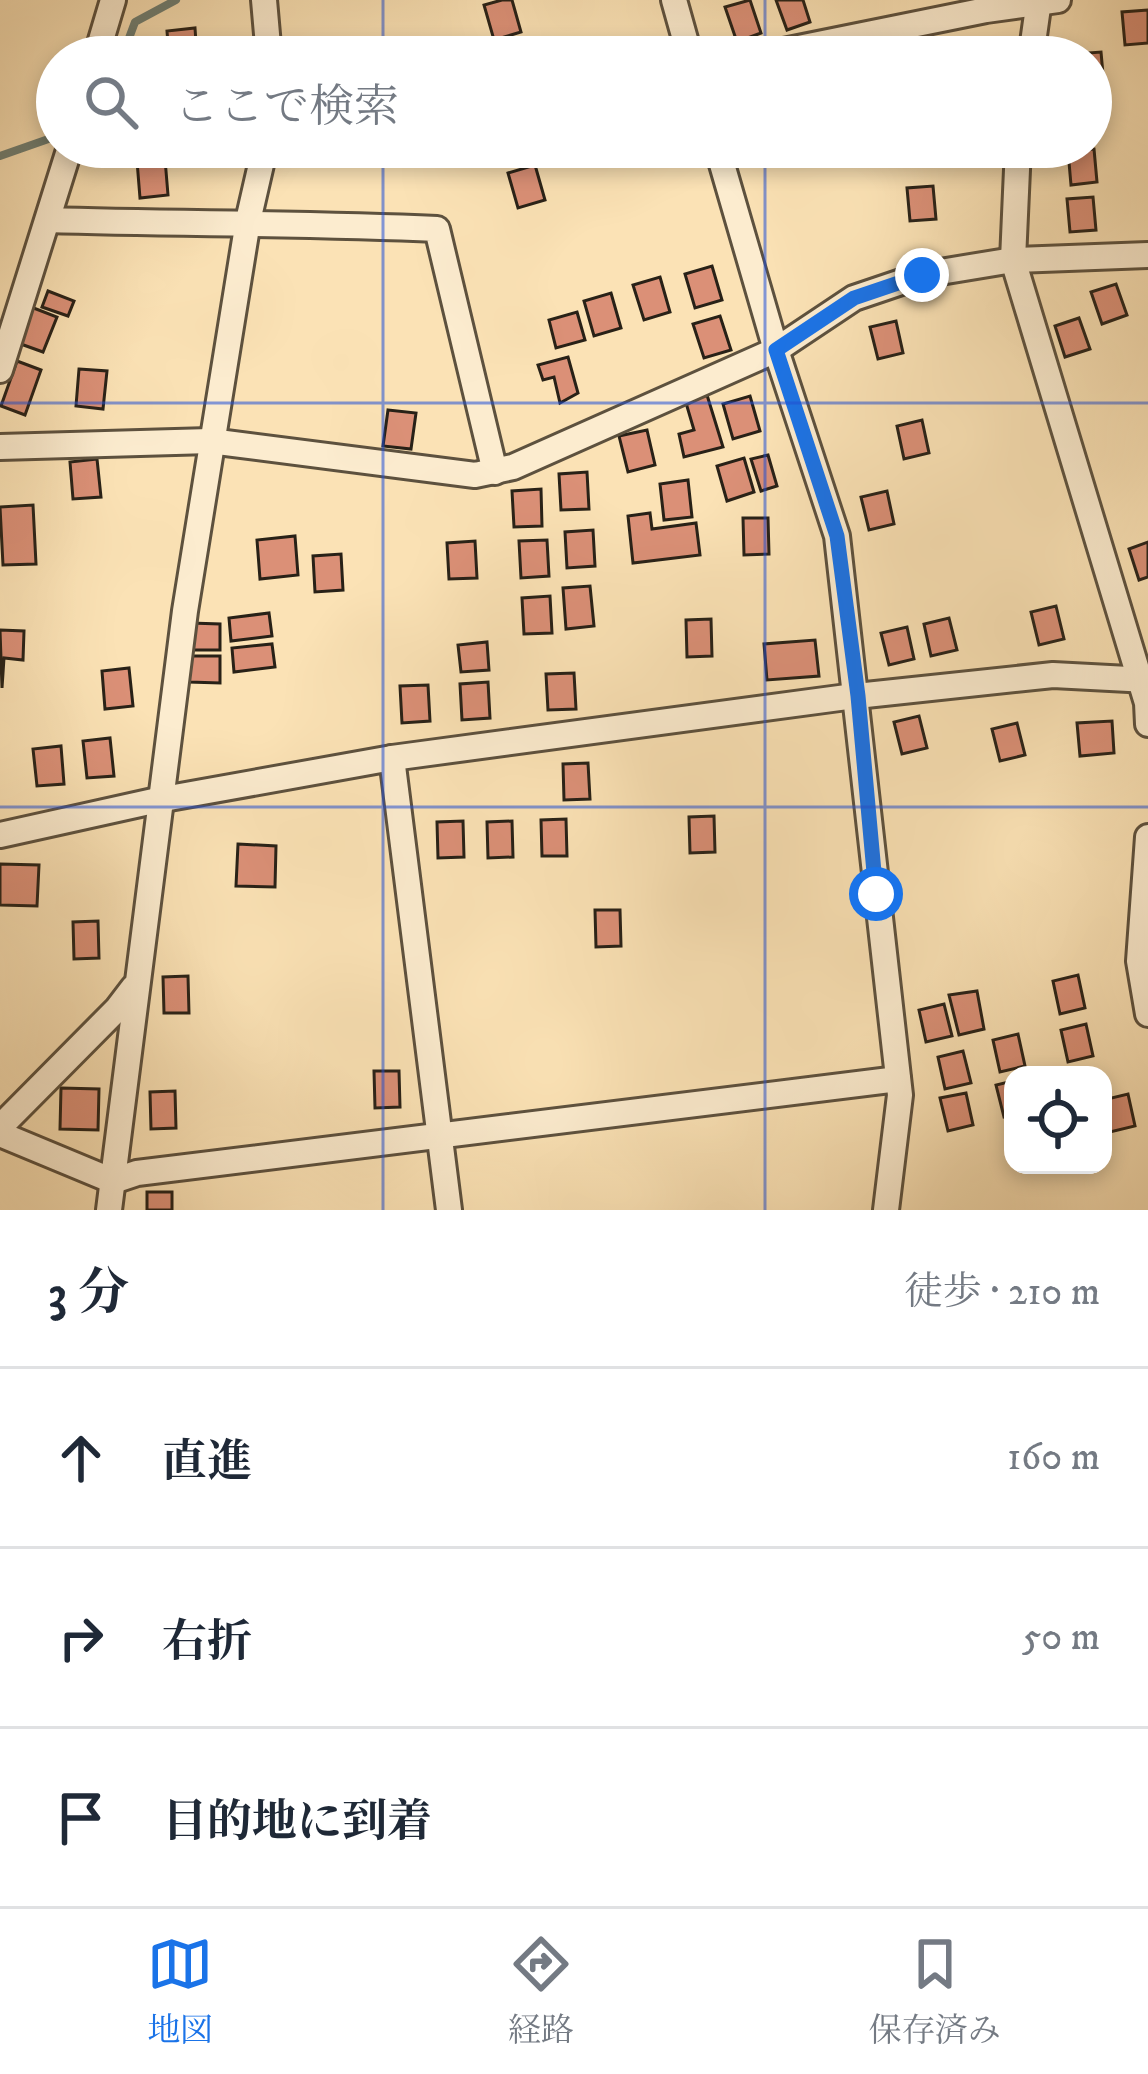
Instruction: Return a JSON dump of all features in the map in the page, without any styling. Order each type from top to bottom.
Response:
[{"type":"street","points":[[102,36],[113,0]]},
{"type":"street","points":[[264,0],[267,36]]},
{"type":"street","points":[[674,0],[684,36]]},
{"type":"street","points":[[864,36],[1046,1],[1037,36]]},
{"type":"street","points":[[0,370],[64,168]]},
{"type":"street","points":[[109,1210],[158,800],[210,441],[260,168]]},
{"type":"street","points":[[723,168],[837,536],[898,1079],[886,1210]]},
{"type":"street","points":[[1017,168],[1013,260],[1143,679],[1148,724]]},
{"type":"street","points":[[48,220],[248,221],[437,229],[495,472]]},
{"type":"street","points":[[0,447],[210,441],[476,476],[495,472],[776,350],[854,298],[922,275],[1013,260],[1148,255]]},
{"type":"street","points":[[0,835],[158,800],[392,758],[1054,675],[1143,679]]},
{"type":"street","points":[[392,758],[449,1210]]},
{"type":"street","points":[[1148,837],[1144,961],[1148,1014]]},
{"type":"street","points":[[134,986],[0,1131],[113,1181],[137,1173],[898,1079]]},
{"type":"building","points":[[512,0],[521,32],[493,36],[484,5]]},
{"type":"building","points":[[750,0],[761,33],[735,36],[725,7]]},
{"type":"building","points":[[776,0],[803,0],[810,22],[787,30]]},
{"type":"building","points":[[1148,10],[1148,43],[1125,45],[1122,12]]},
{"type":"building","points":[[195,28],[196,36],[167,36],[167,31]]},
{"type":"building","points":[[138,168],[166,168],[168,195],[140,198]]},
{"type":"building","points":[[536,168],[545,200],[518,208],[508,173]]},
{"type":"building","points":[[1070,168],[1096,168],[1097,182],[1071,185]]},
{"type":"building","points":[[933,186],[936,219],[910,221],[907,188]]},
{"type":"building","points":[[1093,197],[1096,230],[1070,232],[1067,199]]},
{"type":"building","points":[[712,266],[722,300],[695,308],[685,274]]},
{"type":"building","points":[[660,277],[670,312],[644,320],[633,285]]},
{"type":"building","points":[[1116,284],[1127,315],[1102,324],[1091,292]]},
{"type":"building","points":[[48,291],[74,301],[68,316],[42,307]]},
{"type":"building","points":[[611,293],[621,328],[594,336],[584,301]]},
{"type":"building","points":[[31,307],[57,317],[43,352],[18,343]]},
{"type":"building","points":[[577,312],[585,340],[556,348],[549,320]]},
{"type":"building","points":[[720,316],[731,350],[704,358],[693,324]]},
{"type":"building","points":[[1079,318],[1090,349],[1065,357],[1055,326]]},
{"type":"building","points":[[896,321],[903,353],[878,359],[870,327]]},
{"type":"building","points":[[568,357],[578,393],[560,403],[554,377],[543,380],[538,365]]},
{"type":"building","points":[[17,361],[41,370],[25,415],[1,406]]},
{"type":"building","points":[[79,369],[107,371],[103,409],[76,406]]},
{"type":"building","points":[[707,395],[723,447],[684,457],[679,434],[694,430],[686,403]]},
{"type":"building","points":[[750,396],[760,431],[733,439],[723,404]]},
{"type":"building","points":[[388,410],[416,413],[411,449],[383,446]]},
{"type":"building","points":[[922,420],[929,453],[904,459],[897,426]]},
{"type":"building","points":[[647,430],[655,465],[628,472],[619,436]]},
{"type":"building","points":[[768,455],[777,486],[761,491],[751,459]]},
{"type":"building","points":[[744,458],[754,492],[727,501],[717,466]]},
{"type":"building","points":[[97,459],[101,497],[73,499],[70,462]]},
{"type":"building","points":[[587,472],[589,509],[561,510],[559,474]]},
{"type":"building","points":[[688,480],[692,517],[664,520],[660,484]]},
{"type":"building","points":[[541,489],[542,526],[514,527],[512,491]]},
{"type":"building","points":[[887,491],[894,524],[869,530],[861,497]]},
{"type":"building","points":[[33,505],[36,564],[3,565],[0,507]]},
{"type":"building","points":[[650,513],[652,529],[696,523],[700,555],[633,563],[628,516]]},
{"type":"building","points":[[743,518],[768,518],[769,554],[744,555]]},
{"type":"building","points":[[593,530],[595,566],[567,568],[565,532]]},
{"type":"building","points":[[295,536],[298,575],[260,579],[257,540]]},
{"type":"building","points":[[547,540],[549,576],[521,578],[519,541]]},
{"type":"building","points":[[475,541],[477,578],[449,579],[447,543]]},
{"type":"building","points":[[1148,542],[1148,577],[1139,580],[1129,549]]},
{"type":"building","points":[[341,554],[343,590],[315,592],[313,556]]},
{"type":"building","points":[[590,586],[594,626],[566,629],[563,588]]},
{"type":"building","points":[[550,596],[552,633],[524,634],[522,598]]},
{"type":"building","points":[[1056,606],[1064,639],[1039,645],[1031,612]]},
{"type":"building","points":[[269,613],[272,636],[231,641],[229,618]]},
{"type":"building","points":[[949,618],[957,650],[931,656],[924,624]]},
{"type":"building","points":[[711,619],[712,656],[687,657],[686,620]]},
{"type":"building","points":[[190,623],[220,624],[220,650],[190,650]]},
{"type":"building","points":[[907,627],[914,659],[889,665],[881,633]]},
{"type":"building","points":[[0,630],[24,631],[23,660],[4,658],[2,688]]},
{"type":"building","points":[[815,640],[819,676],[767,680],[764,644]]},
{"type":"building","points":[[487,642],[489,670],[461,672],[458,645]]},
{"type":"building","points":[[272,644],[275,667],[234,672],[232,648]]},
{"type":"building","points":[[190,656],[220,656],[220,683],[189,682]]},
{"type":"building","points":[[129,668],[133,706],[105,709],[102,671]]},
{"type":"building","points":[[574,673],[576,709],[548,710],[546,674]]},
{"type":"building","points":[[488,682],[490,718],[462,720],[460,684]]},
{"type":"building","points":[[428,685],[430,721],[402,723],[400,686]]},
{"type":"building","points":[[919,716],[927,748],[902,754],[894,722]]},
{"type":"building","points":[[1112,721],[1114,753],[1080,756],[1077,723]]},
{"type":"building","points":[[1017,723],[1025,755],[1000,761],[992,729]]},
{"type":"building","points":[[110,738],[114,776],[87,778],[83,741]]},
{"type":"building","points":[[61,746],[64,784],[37,786],[33,749]]},
{"type":"building","points":[[588,763],[590,799],[564,800],[563,764]]},
{"type":"building","points":[[714,816],[715,852],[690,853],[689,817]]},
{"type":"building","points":[[566,819],[567,856],[542,856],[541,820]]},
{"type":"building","points":[[463,821],[464,857],[438,858],[437,822]]},
{"type":"building","points":[[512,821],[513,857],[488,858],[487,822]]},
{"type":"building","points":[[238,844],[276,846],[275,887],[236,886]]},
{"type":"building","points":[[0,864],[39,865],[37,906],[0,905]]},
{"type":"building","points":[[595,910],[620,910],[621,946],[596,947]]},
{"type":"building","points":[[98,921],[99,958],[74,959],[73,922]]},
{"type":"building","points":[[1078,975],[1085,1008],[1060,1014],[1053,981]]},
{"type":"building","points":[[188,976],[189,1013],[164,1013],[163,977]]},
{"type":"building","points":[[977,991],[984,1029],[959,1035],[949,995]]},
{"type":"building","points":[[944,1004],[952,1036],[926,1042],[919,1010]]},
{"type":"building","points":[[1086,1024],[1093,1056],[1068,1062],[1061,1030]]},
{"type":"building","points":[[1018,1034],[1025,1066],[1004,1066],[1000,1072],[993,1040]]},
{"type":"building","points":[[963,1051],[971,1083],[945,1089],[938,1057]]},
{"type":"building","points":[[374,1071],[399,1071],[400,1107],[375,1108]]},
{"type":"building","points":[[1004,1083],[1004,1117],[996,1085]]},
{"type":"building","points":[[61,1088],[99,1089],[98,1130],[60,1129]]},
{"type":"building","points":[[175,1091],[176,1128],[151,1129],[150,1092]]},
{"type":"building","points":[[966,1093],[973,1125],[948,1131],[940,1098]]},
{"type":"building","points":[[1128,1094],[1135,1126],[1112,1132],[1112,1098]]},
{"type":"building","points":[[147,1192],[172,1192],[172,1210],[147,1210]]},
{"type":"waterway","points":[[130,36],[135,22],[176,0]]},
{"type":"waterway","points":[[0,156],[36,143]]},
{"type":"route","points":[[876,894],[837,536],[776,350],[854,298],[922,275]]}]
